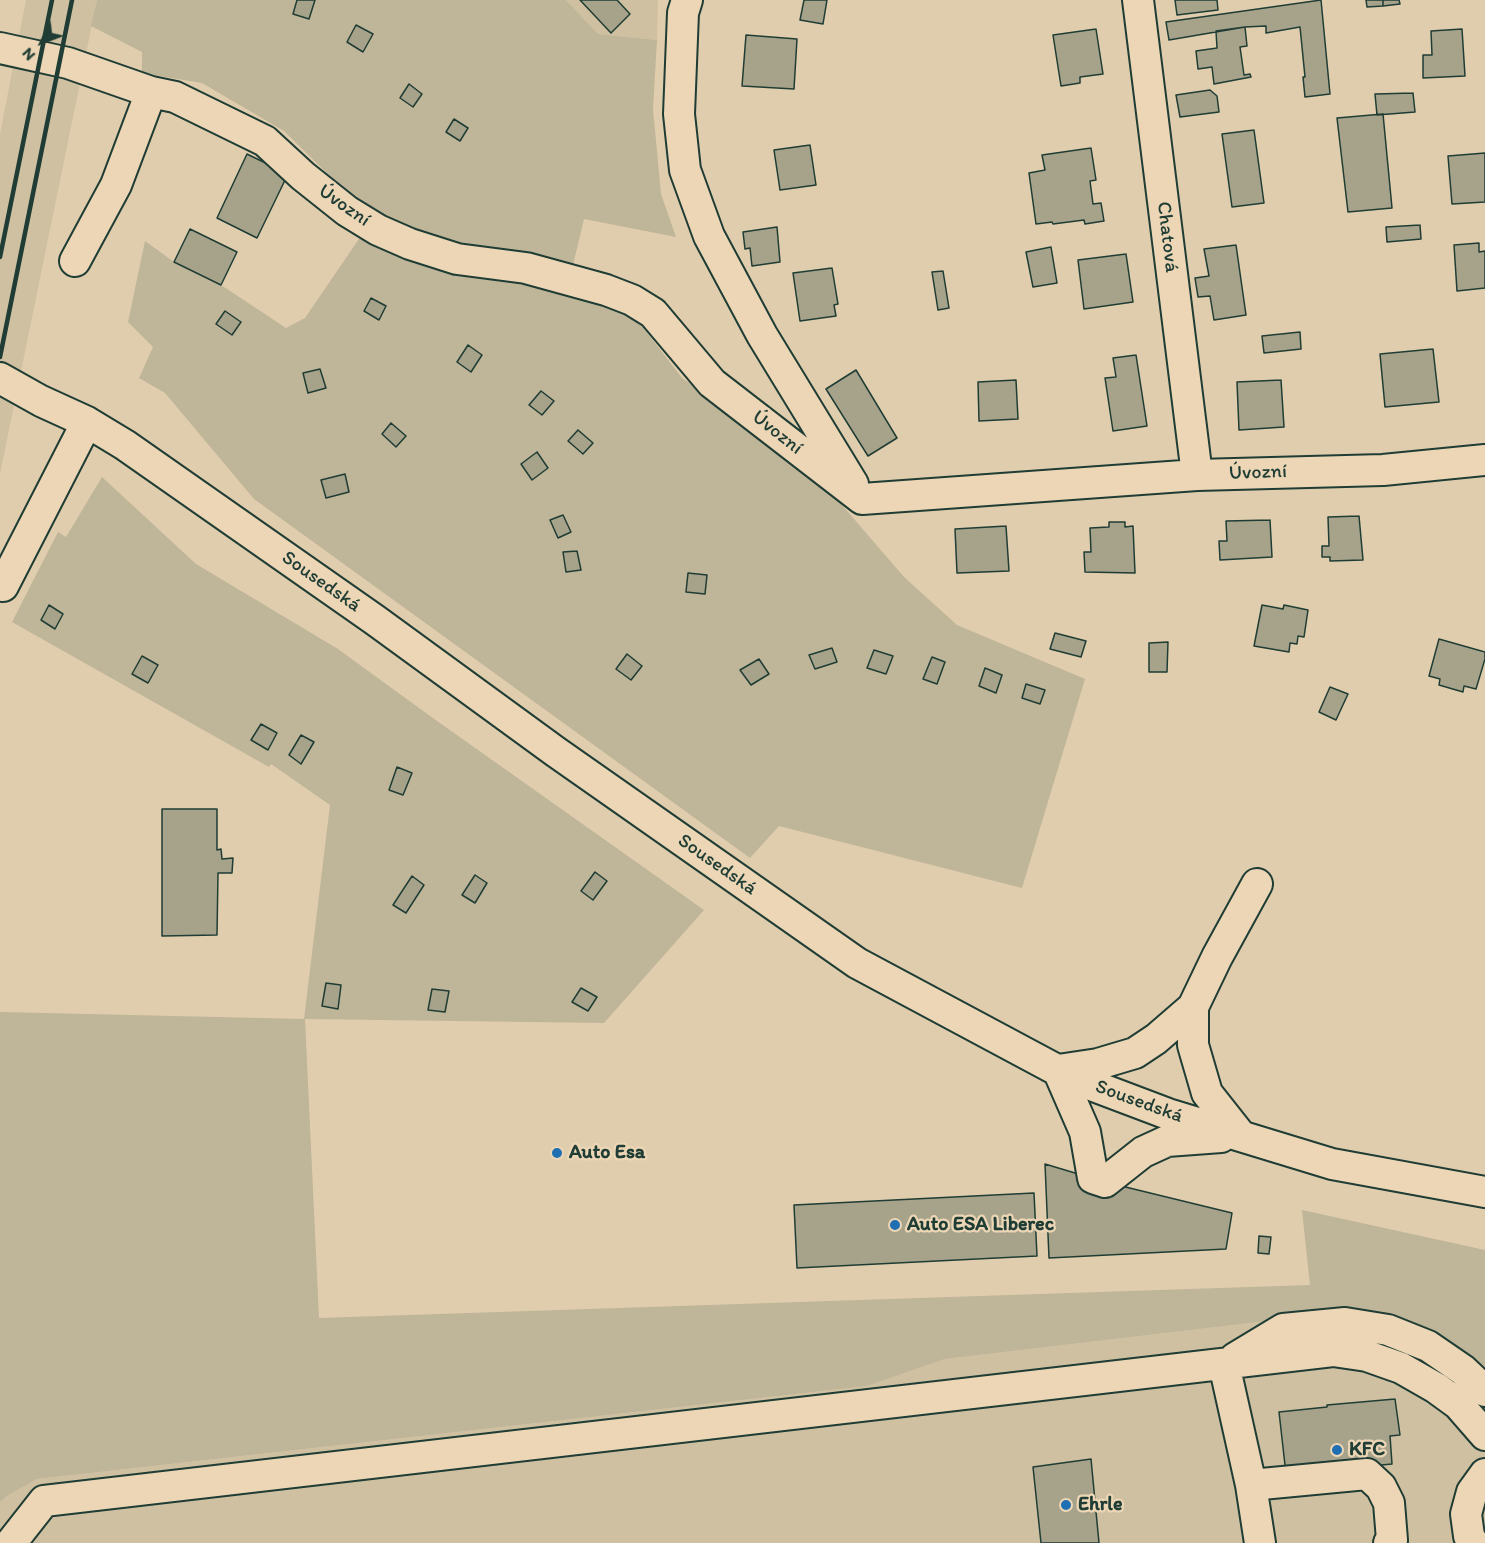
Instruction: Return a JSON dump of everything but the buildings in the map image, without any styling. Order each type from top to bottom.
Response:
[{"type":"street","points":[[687,0],[683,13],[679,114],[685,170],[709,236],[762,335],[862,499]]},
{"type":"street","name":"Chatová","points":[[1138,0],[1197,475]]},
{"type":"street","name":"Úvozní","points":[[0,48],[68,63],[151,92],[175,97],[265,141],[303,177],[347,211],[378,230],[410,244],[457,259],[526,268],[606,290],[632,300],[652,313],[712,383],[862,499],[1197,475],[1383,470],[1485,460]]},
{"type":"street","points":[[75,261],[116,185],[151,92]]},
{"type":"street","name":"Sousedská","points":[[7,386],[87,422],[125,445],[857,963],[1058,1070],[1168,1114],[1332,1164],[1485,1192]]},
{"type":"street","points":[[3,586],[87,422]]},
{"type":"street","points":[[1240,1136],[1167,1141],[1143,1152],[1105,1182],[1093,1178],[1085,1132],[1058,1070],[1098,1064],[1134,1053],[1156,1039],[1193,1007],[1257,884]]},
{"type":"street","points":[[1193,1007],[1193,1045],[1207,1093],[1240,1136]]},
{"type":"street","points":[[1224,1364],[1283,1329],[1346,1323],[1388,1330],[1428,1346],[1463,1370],[1485,1391]]},
{"type":"street","points":[[10,1543],[44,1500],[1333,1351],[1367,1356],[1401,1368],[1458,1404],[1485,1435]]},
{"type":"street","points":[[1224,1364],[1251,1485],[1260,1543]]},
{"type":"street","points":[[1251,1485],[1367,1474],[1381,1486],[1389,1503],[1392,1540],[1389,1543]]},
{"type":"street","points":[[1473,1543],[1469,1536],[1466,1514],[1472,1492],[1485,1474]]},
{"type":"shaded area","points":[[26,0],[97,0],[0,474],[0,134]]},
{"type":"shaded area","points":[[97,0],[566,0],[598,34],[657,40],[653,109],[661,194],[676,237],[584,219],[572,269],[442,242],[360,206],[284,131],[202,83],[142,73],[142,52],[91,26]]},
{"type":"shaded area","points":[[566,0],[658,0],[657,40],[598,34]]},
{"type":"shaded area","points":[[363,233],[484,271],[629,309],[682,378],[804,461],[904,577],[957,625],[1085,679],[1022,888],[779,826],[750,858],[254,499],[165,393],[139,378],[153,347],[128,322],[145,241],[174,262],[221,285],[286,328],[305,318]]},
{"type":"shaded area","points":[[102,477],[196,564],[338,649],[704,910],[604,1023],[305,1019],[319,1318],[1310,1285],[1302,1210],[1485,1250],[1485,1376],[1301,1317],[945,1359],[867,1386],[37,1479],[0,1502],[0,1012],[304,1019],[330,805],[271,764],[269,767],[12,622],[58,532],[66,537]]},
{"type":"shaded area","points":[[1301,1317],[1485,1376],[1485,1543],[0,1543],[0,1502],[37,1479],[867,1386],[945,1359]]},
{"type":"railway","points":[[0,257],[52,0]]},
{"type":"railway","points":[[0,357],[72,0]]},
{"type":"place","name":"Auto Esa","points":[[557,1153]]},
{"type":"place","name":"Auto ESA Liberec","points":[[895,1225]]},
{"type":"place","name":"KFC","points":[[1337,1450]]},
{"type":"place","name":"Ehrle","points":[[1066,1505]]}]
